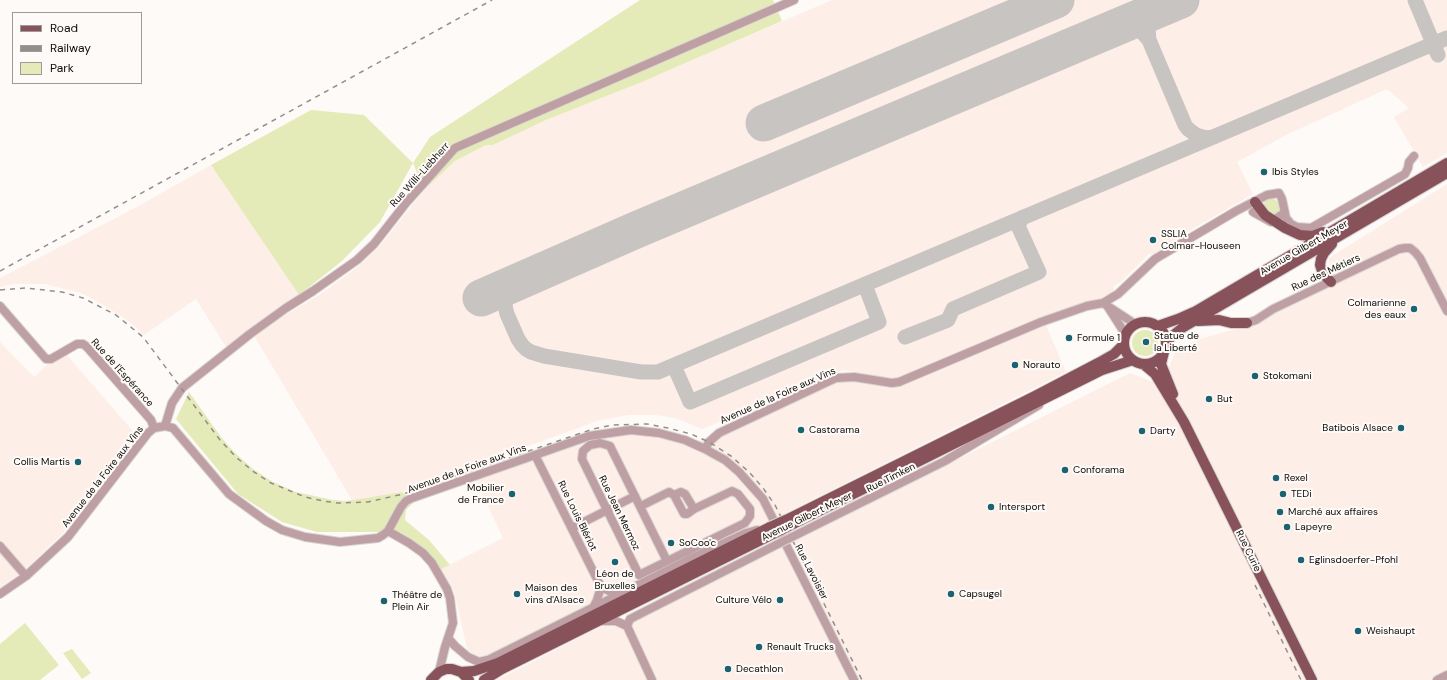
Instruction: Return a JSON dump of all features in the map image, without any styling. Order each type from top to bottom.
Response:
[{"type":"main road","name":"Avenue Gilbert Meyer","points":[[1158,326],[1196,311],[1447,163]]},
{"type":"main road","name":"Avenue Gilbert Meyer","points":[[1166,347],[1173,335],[1447,173]]},
{"type":"main road","points":[[1255,204],[1265,215],[1300,235],[1313,236],[1347,222]]},
{"type":"main road","points":[[1331,282],[1323,274],[1320,265],[1321,259],[1324,253],[1342,234]]},
{"type":"main road","points":[[1194,322],[1214,319],[1231,323],[1246,323]]},
{"type":"main road","points":[[1147,322],[1158,326],[1165,336],[1166,347],[1161,356],[1156,361],[1143,364],[1132,360],[1128,355],[1125,339],[1131,327],[1135,324],[1147,322]]},
{"type":"main road","name":"Avenue Gilbert Meyer","points":[[792,521],[1100,362],[1114,354],[1125,339]]},
{"type":"main road","name":"Rue Curie","points":[[1166,347],[1161,364],[1162,369],[1184,422],[1312,680]]},
{"type":"main road","name":"Avenue Gilbert Meyer","points":[[439,672],[446,669],[474,671],[498,663],[1102,370],[1132,360]]},
{"type":"main road","name":"Rue Curie","points":[[1143,364],[1155,374],[1184,422]]},
{"type":"main road","name":"Avenue Gilbert Meyer","points":[[484,680],[502,668],[599,621],[771,531]]},
{"type":"main road","points":[[456,670],[469,680]]},
{"type":"main road","points":[[431,680],[439,672]]},
{"type":"street","name":"Rue Willi-Liebherr","points":[[164,426],[172,403],[182,388],[250,334],[286,308],[313,292],[356,260],[374,244],[406,203],[455,148],[794,0]]},
{"type":"street","name":"Avenue de la Foire aux Vins","points":[[388,531],[406,501],[412,498],[589,436],[630,430],[659,433],[685,440],[705,449],[709,442],[719,433],[836,378],[854,377],[892,384],[1041,322],[1087,306],[1109,306],[1118,294],[1155,259],[1236,211],[1255,204],[1267,195],[1279,193],[1282,199],[1284,213],[1291,224],[1297,227],[1311,228],[1404,174],[1408,168],[1409,162],[1414,156]]},
{"type":"street","points":[[1274,220],[1284,213]]},
{"type":"street","name":"Rue des Métiers","points":[[1246,323],[1256,320],[1273,309],[1399,249],[1405,248],[1410,248],[1420,258],[1447,311]]},
{"type":"street","points":[[1109,306],[1118,294]]},
{"type":"street","name":"Rue de l'Espérance","points":[[0,306],[46,359],[51,359],[77,344],[83,344],[87,347],[151,420],[154,428]]},
{"type":"street","points":[[1109,306],[1135,324]]},
{"type":"street","points":[[1109,306],[1125,339]]},
{"type":"street","name":"Rue Timken","points":[[627,626],[630,619],[945,461],[1034,410],[1055,394]]},
{"type":"street","name":"Avenue de la Foire aux Vins","points":[[0,594],[26,576],[68,538],[148,433],[154,428],[164,426]]},
{"type":"street","points":[[164,426],[173,428],[181,436],[229,494],[260,517],[282,530],[305,537],[340,542],[378,538],[388,531],[423,553],[432,563],[447,589],[452,613],[453,623],[439,672]]},
{"type":"street","name":"Rue Jean Mermoz","points":[[635,496],[610,446],[600,443],[590,444],[582,451],[582,459],[639,575],[667,561]]},
{"type":"street","name":"Rue Lavoisier","points":[[705,449],[725,460],[739,472],[763,499],[854,680]]},
{"type":"street","name":"Rue Louis Blériot","points":[[535,454],[601,587]]},
{"type":"street","points":[[641,506],[669,492],[674,495],[684,514],[687,514],[694,509],[732,491],[738,494],[750,509],[750,516],[744,523],[667,561],[660,574]]},
{"type":"street","points":[[572,528],[635,496],[667,561]]},
{"type":"street","name":"Avenue Gilbert Meyer","points":[[448,638],[468,657],[479,662],[488,660],[688,560],[746,533],[771,531]]},
{"type":"street","points":[[0,546],[26,576]]},
{"type":"street","points":[[667,561],[676,562],[688,560]]},
{"type":"street","points":[[593,608],[598,600],[601,587],[613,593],[620,594]]},
{"type":"street","points":[[599,621],[616,621],[627,626],[652,680]]},
{"type":"street","points":[[444,654],[456,670]]},
{"type":"street","points":[[1437,680],[1447,675]]},
{"type":"shaded area","points":[[832,0],[1447,0],[1447,153],[1423,167],[1394,117],[1409,108],[1387,89],[1286,135],[1237,162],[1253,194],[1163,246],[1154,254],[1149,254],[1121,282],[1113,287],[1115,291],[1097,300],[1041,319],[1041,317],[894,379],[843,370],[702,429],[675,418],[656,415],[628,415],[597,421],[402,492],[352,500],[253,334],[321,294],[360,265],[379,247],[424,190],[455,161],[486,145],[493,145],[546,120],[642,82]]},
{"type":"shaded area","points":[[211,165],[299,295],[226,347],[196,299],[144,335],[124,318],[81,293],[45,284],[13,284],[0,287],[0,278],[135,208]]},
{"type":"shaded area","points":[[1447,184],[1447,680],[497,680],[608,623],[630,628],[634,622],[1130,373],[1153,382],[1169,368],[1176,349],[1200,339],[1243,327],[1331,283],[1329,258]]},
{"type":"shaded area","points":[[1046,325],[1066,372],[758,527],[496,654],[480,659],[467,649],[454,591],[441,569],[503,538],[476,480],[589,439],[632,435],[660,437],[690,444],[833,382],[851,378],[894,386]]},
{"type":"shaded area","points":[[0,342],[34,377],[50,362],[66,354],[137,436],[63,533],[21,573],[0,587]]},
{"type":"green space","points":[[640,0],[773,0],[782,21],[642,82],[546,120],[493,145],[486,145],[455,161],[424,190],[413,163],[430,137]]},
{"type":"green space","points":[[311,110],[364,115],[413,163],[380,222],[342,261],[299,295],[211,165]]},
{"type":"green space","points":[[1273,198],[1280,203],[1280,209],[1277,214],[1272,215],[1263,206],[1265,201]]},
{"type":"green space","points":[[1145,330],[1154,334],[1158,343],[1154,352],[1145,356],[1136,352],[1132,343],[1136,334]]},
{"type":"green space","points":[[189,392],[221,437],[234,452],[253,469],[273,482],[296,492],[333,500],[346,501],[402,492],[414,502],[406,510],[405,520],[429,540],[450,565],[441,569],[425,549],[400,532],[317,532],[282,522],[238,494],[176,419]]},
{"type":"green space","points":[[25,623],[59,665],[40,680],[0,680],[0,644]]},
{"type":"green space","points":[[72,649],[91,673],[82,679],[63,653]]},
{"type":"taxiway","points":[[1415,0],[1438,55]]},
{"type":"taxiway","points":[[1161,9],[1154,14],[1149,23],[1149,40],[1185,125],[1196,135],[1206,138],[1214,137]]},
{"type":"taxiway","points":[[1118,27],[1133,27],[1142,32],[1149,40]]},
{"type":"taxiway","points":[[520,281],[508,292],[505,306],[518,339],[526,349],[544,356],[641,372],[658,372],[1447,38]]},
{"type":"taxiway","points":[[905,337],[948,320],[953,309],[1039,272],[1019,228],[1019,223],[1023,217]]},
{"type":"taxiway","points":[[674,366],[690,402],[879,322],[865,285]]},
{"type":"runway","points":[[764,123],[1056,0]]},
{"type":"runway","points":[[481,298],[636,230],[1181,0]]},
{"type":"railway","points":[[0,271],[492,0]]},
{"type":"railway","points":[[0,290],[26,288],[62,292],[83,298],[116,315],[143,337],[220,440],[237,458],[254,472],[271,483],[305,497],[323,501],[338,503],[368,502],[403,494],[593,429],[612,425],[647,424],[691,434],[709,442],[731,456],[749,472],[775,505],[862,680]]},
{"type":"railway","points":[[1255,585],[1301,680]]},
{"type":"place","name":"Ibis Styles","points":[[1264,172]]},
{"type":"place","name":"SSLIA Colmar-Houseen","points":[[1153,240]]},
{"type":"place","name":"Colmarienne des eaux","points":[[1414,309]]},
{"type":"place","name":"Formule 1","points":[[1069,338]]},
{"type":"place","name":"Statue de la Liberté","points":[[1146,342]]},
{"type":"place","name":"Norauto","points":[[1015,365]]},
{"type":"place","name":"Stokomani","points":[[1255,376]]},
{"type":"place","name":"But","points":[[1209,399]]},
{"type":"place","name":"Batibois Alsace","points":[[1401,428]]},
{"type":"place","name":"Castorama","points":[[801,430]]},
{"type":"place","name":"Darty","points":[[1142,431]]},
{"type":"place","name":"Collis Martis","points":[[78,462]]},
{"type":"place","name":"Conforama","points":[[1065,470]]},
{"type":"place","name":"Rexel","points":[[1276,478]]},
{"type":"place","name":"Mobilier de France","points":[[512,494]]},
{"type":"place","name":"TEDi","points":[[1283,494]]},
{"type":"place","name":"Intersport","points":[[991,507]]},
{"type":"place","name":"Marché aux affaires","points":[[1280,512]]},
{"type":"place","name":"Lapeyre","points":[[1287,527]]},
{"type":"place","name":"SoCoo'c","points":[[671,543]]},
{"type":"place","name":"Eglinsdoerfer-Pfohl","points":[[1301,560]]},
{"type":"place","name":"Léon de Bruxelles","points":[[615,562]]},
{"type":"place","name":"Maison des vins d'Alsace","points":[[517,594]]},
{"type":"place","name":"Capsugel","points":[[951,594]]},
{"type":"place","name":"Culture Vélo","points":[[780,600]]},
{"type":"place","name":"Théâtre de Plein Air","points":[[384,601]]},
{"type":"place","name":"Weishaupt","points":[[1358,631]]},
{"type":"place","name":"Renault Trucks","points":[[759,647]]},
{"type":"place","name":"Decathlon","points":[[728,669]]}]
